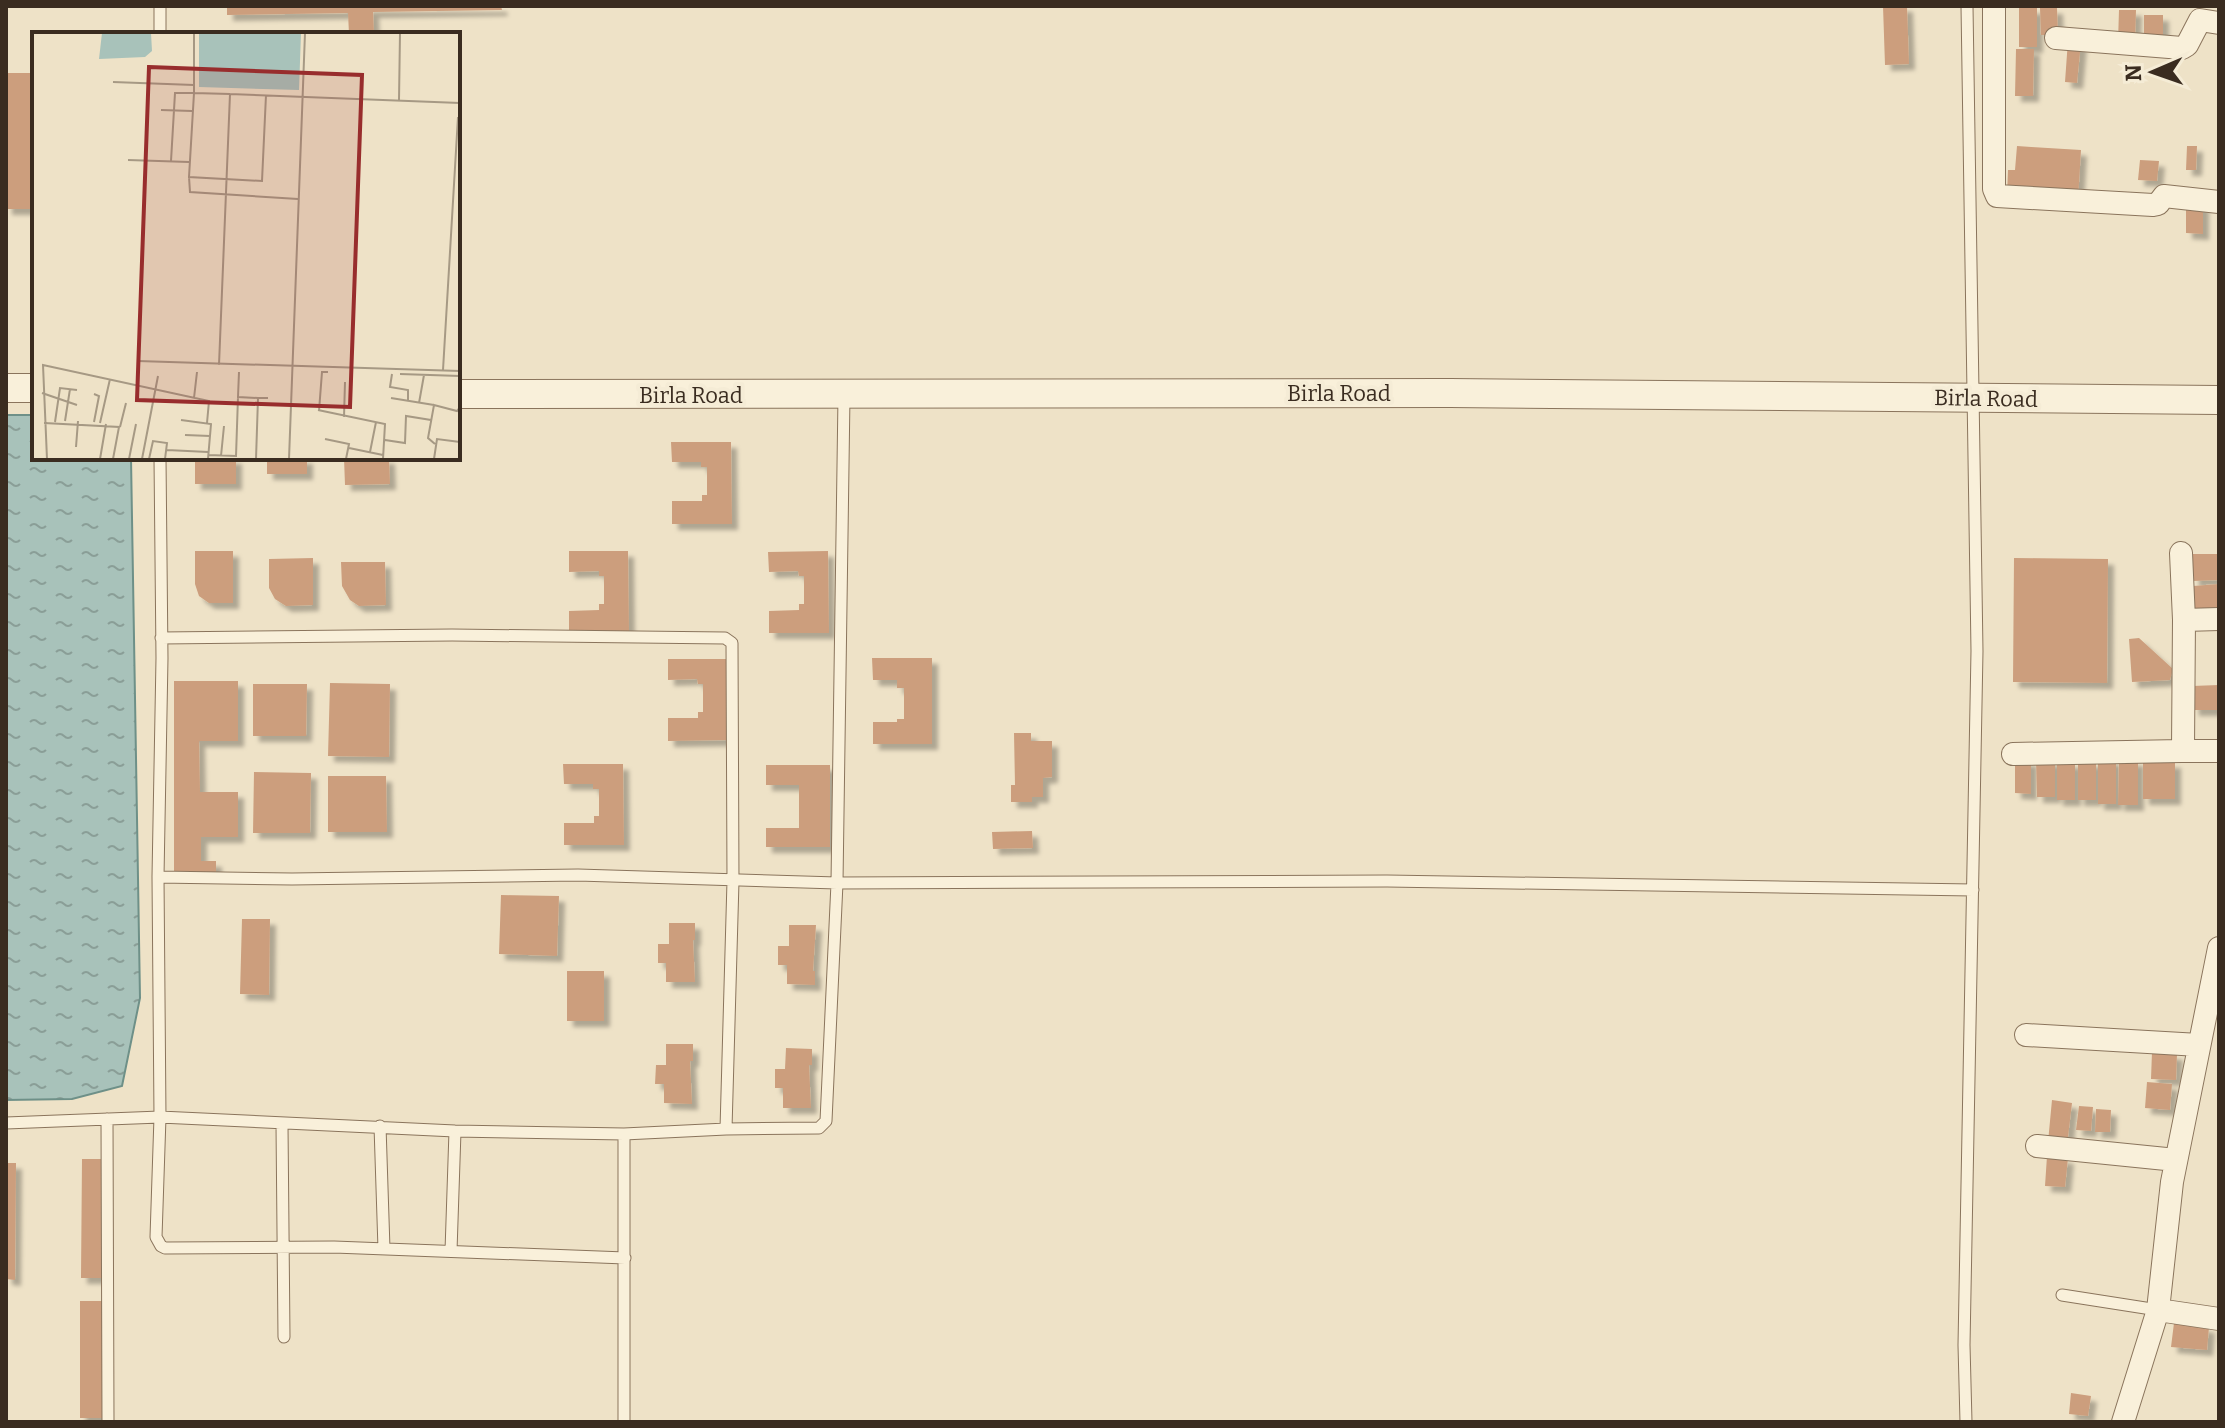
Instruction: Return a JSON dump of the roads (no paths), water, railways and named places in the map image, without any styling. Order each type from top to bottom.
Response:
[{"type":"street","points":[[1994,6],[1994,189],[1997,196],[2153,205],[2164,196],[2219,202]]},
{"type":"street","points":[[2056,38],[2182,48],[2187,45],[2200,20],[2219,23]]},
{"type":"street","points":[[6,388],[32,388]]},
{"type":"street","name":"Birla Road","points":[[460,394],[1450,393],[2219,400]]},
{"type":"street","points":[[2181,553],[2184,620],[2181,751]]},
{"type":"street","points":[[2184,620],[2219,619]]},
{"type":"street","points":[[2013,754],[2219,751]]},
{"type":"street","points":[[2123,1422],[2158,1310],[2176,1160],[2219,948]]},
{"type":"street","points":[[2026,1035],[2199,1045]]},
{"type":"street","points":[[2037,1146],[2176,1160]]},
{"type":"street","points":[[2158,1310],[2219,1319]]},
{"type":"lane","points":[[160,6],[160,32]]},
{"type":"lane","points":[[1966,1422],[1964,1345],[1977,651],[1967,6]]},
{"type":"lane","points":[[6,1123],[160,1117],[282,1125],[624,1134],[819,1128],[826,1124],[837,883],[844,395]]},
{"type":"lane","points":[[160,460],[160,1117],[156,1237],[161,1246],[384,1249],[625,1258]]},
{"type":"lane","points":[[161,638],[452,635],[729,640],[734,645],[733,881],[726,1129]]},
{"type":"lane","points":[[158,877],[292,879],[578,875],[837,883],[1387,881],[1973,890]]},
{"type":"lane","points":[[107,1119],[108,1422]]},
{"type":"lane","points":[[282,1125],[284,1337]]},
{"type":"lane","points":[[380,1126],[384,1249]]},
{"type":"lane","points":[[451,1251],[455,1131]]},
{"type":"lane","points":[[624,1134],[624,1422]]},
{"type":"lane","points":[[2062,1295],[2158,1310]]},
{"type":"water","points":[[6,415],[32,415],[32,460],[131,460],[140,998],[122,1086],[72,1099],[6,1100]]}]
